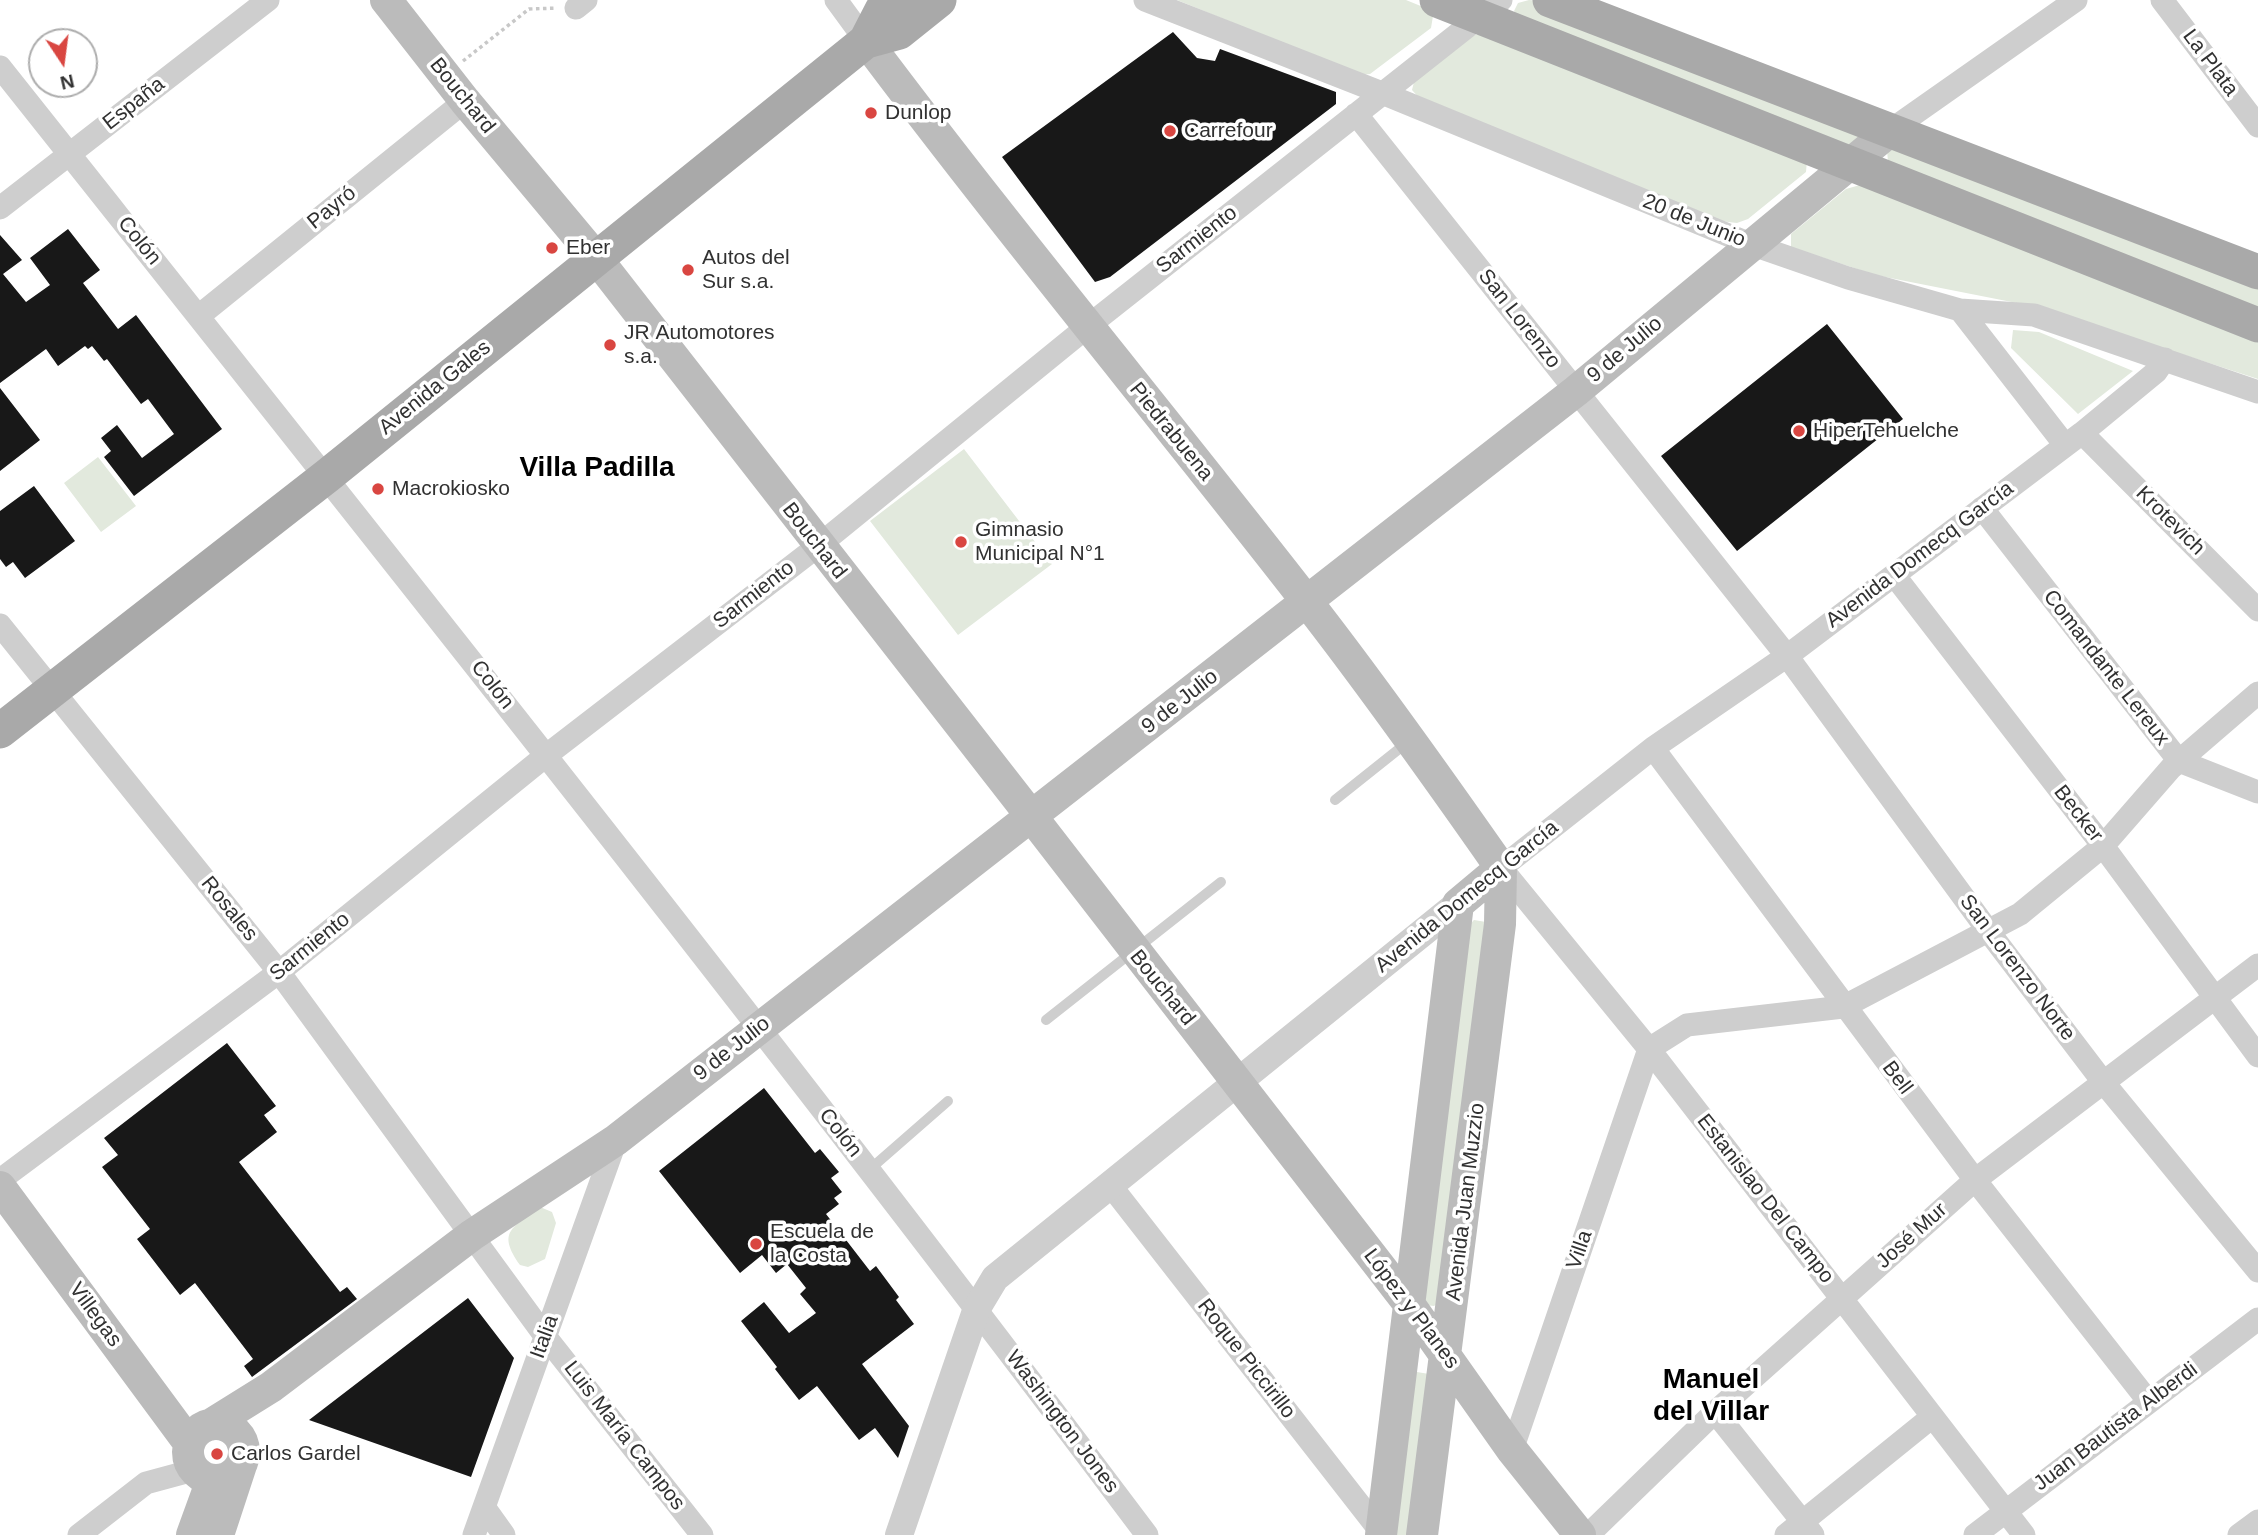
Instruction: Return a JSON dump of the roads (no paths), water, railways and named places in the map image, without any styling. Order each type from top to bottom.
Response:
[{"type":"main road","name":"Bouchard","points":[[386,0],[465,101],[597,259],[818,546],[1032,817],[1133,952],[1239,1084]]},
{"type":"main road","name":"Avenida Gales","points":[[0,731],[327,476],[866,41],[882,10],[895,0]]},
{"type":"main road","name":"Avenida Gales","points":[[866,41],[899,32],[939,0]]},
{"type":"main road","points":[[1437,0],[1491,9],[1852,163],[2258,325]]},
{"type":"main road","points":[[1550,0],[2258,272]]},
{"type":"main road","name":"Piedrabuena","points":[[866,41],[1087,327],[1308,603],[1411,739],[1501,868]]},
{"type":"main road","name":"9 de Julio","points":[[201,1455],[271,1387],[472,1235],[616,1140],[1308,603],[1576,391],[1750,244],[1891,131]]},
{"type":"main road","name":"Avenida Domecq García","points":[[1458,904],[1501,868]]},
{"type":"main road","name":"Avenida Juan Muzzio","points":[[1422,1535],[1500,924],[1501,868]]},
{"type":"main road","points":[[1381,1534],[1458,904]]},
{"type":"main road","name":"López y Planes","points":[[1239,1084],[1409,1304],[1512,1450],[1580,1535]]},
{"type":"main road","name":"Villegas","points":[[0,1187],[201,1455]]},
{"type":"main road","points":[[218,1535],[242,1461],[271,1387]]},
{"type":"main road","points":[[1434,1441],[1448,1426],[1466,1418],[1492,1422]]},
{"type":"main road","points":[[192,1535],[201,1455],[219,1425],[235,1432],[243,1448],[242,1461],[229,1477],[201,1455]]},
{"type":"street","name":"España","points":[[0,208],[69,154],[242,8],[268,0]]},
{"type":"street","name":"Piedrabuena","points":[[835,0],[866,41]]},
{"type":"street","name":"20 de Junio","points":[[1145,0],[1382,93],[1750,244],[1848,278],[1960,310],[2034,315],[2258,392]]},
{"type":"street","name":"9 de Julio","points":[[1891,131],[2076,0]]},
{"type":"street","name":"La Plata","points":[[2162,0],[2258,126]]},
{"type":"street","name":"Sarmiento","points":[[0,1180],[279,972],[548,754],[818,546],[1087,327],[1491,9]]},
{"type":"street","name":"Colón","points":[[0,67],[548,754],[977,1308]]},
{"type":"street","name":"Payró","points":[[200,315],[465,101]]},
{"type":"street","name":"San Lorenzo","points":[[1356,114],[1787,656]]},
{"type":"street","name":"Krotevich","points":[[1960,310],[2073,439],[2258,610]]},
{"type":"street","name":"Avenida Domecq García","points":[[1501,868],[1653,748],[1787,656],[2073,439],[2156,372],[2165,359]]},
{"type":"street","name":"Comandante Lereux","points":[[1982,508],[2179,761],[2219,774],[2258,792]]},
{"type":"street","name":"Becker","points":[[1894,575],[2103,846],[2258,1056]]},
{"type":"street","name":"Rosales","points":[[0,625],[279,972],[472,1235]]},
{"type":"street","name":"San Lorenzo Norte","points":[[1787,656],[1989,932],[2105,1083],[2258,1271]]},
{"type":"street","points":[[1648,1049],[1665,1036],[1687,1025],[1843,1007],[1989,932],[2040,900],[2103,846],[2179,761],[2256,699]]},
{"type":"street","name":"Bell","points":[[1653,748],[1843,1007],[2149,1402]]},
{"type":"street","name":"Estanislao Del Campo","points":[[1501,868],[1648,1049],[2024,1535]]},
{"type":"street","name":"Avenida Domecq García","points":[[907,1530],[977,1308],[995,1278],[1239,1084],[1458,904]]},
{"type":"street","name":"José Mur","points":[[1588,1535],[1715,1412],[1975,1180],[2258,965]]},
{"type":"street","name":"Villa","points":[[1512,1450],[1648,1049]]},
{"type":"street","name":"Italia","points":[[474,1535],[616,1140]]},
{"type":"street","name":"Roque Piccirillo","points":[[1111,1186],[1381,1534]]},
{"type":"street","name":"Luis María Campos","points":[[472,1235],[545,1336],[702,1535]]},
{"type":"street","name":"Washington Jones","points":[[977,1308],[1147,1535]]},
{"type":"street","name":"Juan Bautista Alberdi","points":[[1975,1535],[2258,1319]]},
{"type":"street","points":[[1715,1412],[1801,1530],[1933,1417]]},
{"type":"street","name":"9 de Julio","points":[[79,1535],[146,1483],[201,1455]]},
{"type":"street","points":[[484,1507],[504,1535]]},
{"type":"street","points":[[2239,1535],[2258,1521]]},
{"type":"lane","points":[[1335,800],[1411,739]]},
{"type":"lane","points":[[1046,1020],[1221,882]]},
{"type":"lane","points":[[869,1170],[948,1101]]},
{"type":"place","name":"Dunlop","points":[[871,113]]},
{"type":"place","name":"Carrefour","points":[[1170,131]]},
{"type":"place","name":"Eber","points":[[552,248]]},
{"type":"place","name":"Autos del Sur s.a.","points":[[688,270]]},
{"type":"place","name":"JR Automotores s.a.","points":[[610,345]]},
{"type":"place","name":"HiperTehuelche","points":[[1799,431]]},
{"type":"place","name":"Macrokiosko","points":[[378,489]]},
{"type":"place","name":"Gimnasio Municipal N°1","points":[[961,542]]},
{"type":"place","name":"Escuela de la Costa","points":[[756,1244]]},
{"type":"place","name":"Carlos Gardel","points":[[217,1454]]},
{"type":"district","name":"Villa Padilla","points":[[597,468]]},
{"type":"district","name":"Manuel del Villar","points":[[1711,1396]]}]
